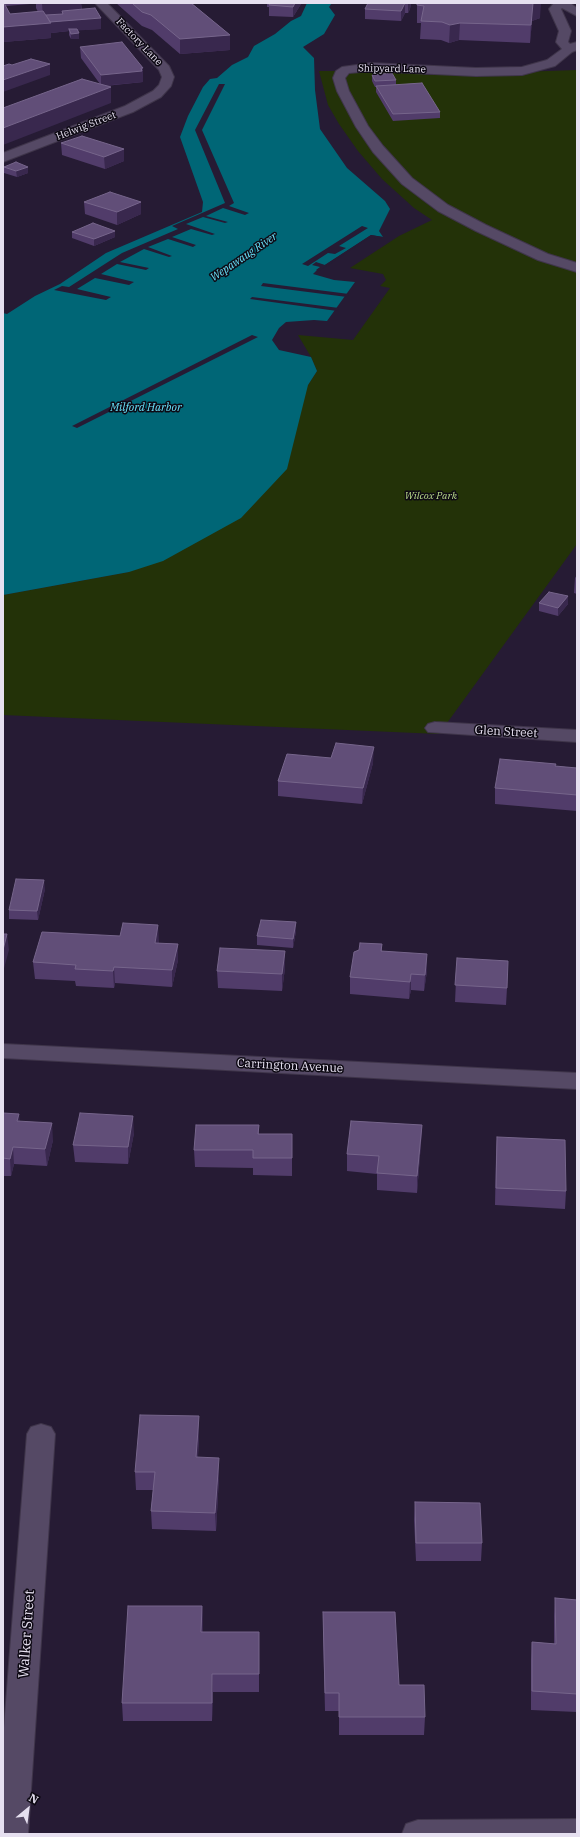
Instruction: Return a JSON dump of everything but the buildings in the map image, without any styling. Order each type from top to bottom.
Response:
[{"type":"street","name":"Factory Lane","points":[[101,3],[165,69],[168,77],[166,86]]},
{"type":"street","name":"Shipyard Lane","points":[[577,13],[561,3],[555,8],[565,31],[562,42],[572,48],[551,63],[522,71],[476,72],[363,68],[346,70],[340,74],[339,78],[345,96],[362,127],[378,149],[407,181],[443,208],[543,257],[577,268]]},
{"type":"street","name":"Helwig Street","points":[[3,158],[129,109],[157,94],[166,86]]},
{"type":"street","name":"Glen Street","points":[[435,728],[577,736]]},
{"type":"street","name":"Carrington Avenue","points":[[3,1051],[577,1081]]},
{"type":"street","name":"Walker Street","points":[[12,1834],[41,1434]]},
{"type":"street","points":[[418,1834],[577,1833]]},
{"type":"green space","name":"Wilcox Park","points":[[577,70],[577,544],[439,734],[3,715],[3,595],[129,572],[308,385],[317,371],[311,357],[298,335],[353,340],[390,288],[380,286],[386,280],[383,274],[350,268],[399,236],[432,220],[414,208],[382,179],[358,151],[328,105],[319,71],[387,71],[431,75]]},
{"type":"water","name":"Milford Harbor","points":[[307,3],[332,3],[329,7],[335,15],[324,34],[303,47],[314,58],[315,90],[320,129],[347,168],[385,201],[390,209],[379,231],[383,237],[371,235],[313,274],[334,280],[355,282],[327,321],[314,320],[286,322],[279,328],[272,340],[279,350],[311,357],[317,371],[308,385],[287,469],[241,518],[163,561],[129,572],[3,595],[3,313],[7,314],[35,296],[60,284],[106,253],[202,212],[203,202],[180,137],[188,116],[203,87],[210,79],[217,78],[232,65],[248,57],[254,46],[301,16]]},
{"type":"pier","points":[[219,84],[225,84],[202,130],[234,203],[229,206],[249,213],[245,215],[223,208],[206,216],[228,222],[225,223],[203,217],[186,224],[215,234],[212,235],[191,229],[172,237],[196,245],[193,247],[168,239],[148,247],[172,256],[169,257],[144,249],[120,262],[149,268],[146,270],[117,264],[101,274],[134,282],[129,285],[95,278],[77,289],[111,297],[106,300],[54,290],[62,286],[69,287],[122,253],[178,229],[172,226],[225,203],[195,130]]},
{"type":"pier","points":[[362,226],[368,228],[339,246],[346,248],[335,254],[328,253],[308,266],[302,264]]},
{"type":"pier","points":[[371,235],[383,237],[380,239],[371,237],[319,271],[316,270],[320,267],[312,265],[316,262],[325,265]]},
{"type":"pier","points":[[263,283],[349,294],[347,297],[261,286]]},
{"type":"pier","points":[[252,297],[339,308],[337,311],[250,299]]},
{"type":"pier","points":[[252,335],[258,337],[77,428],[72,426]]},
{"type":"water label","name":"Wepawaug River","points":[[244,257]]}]
